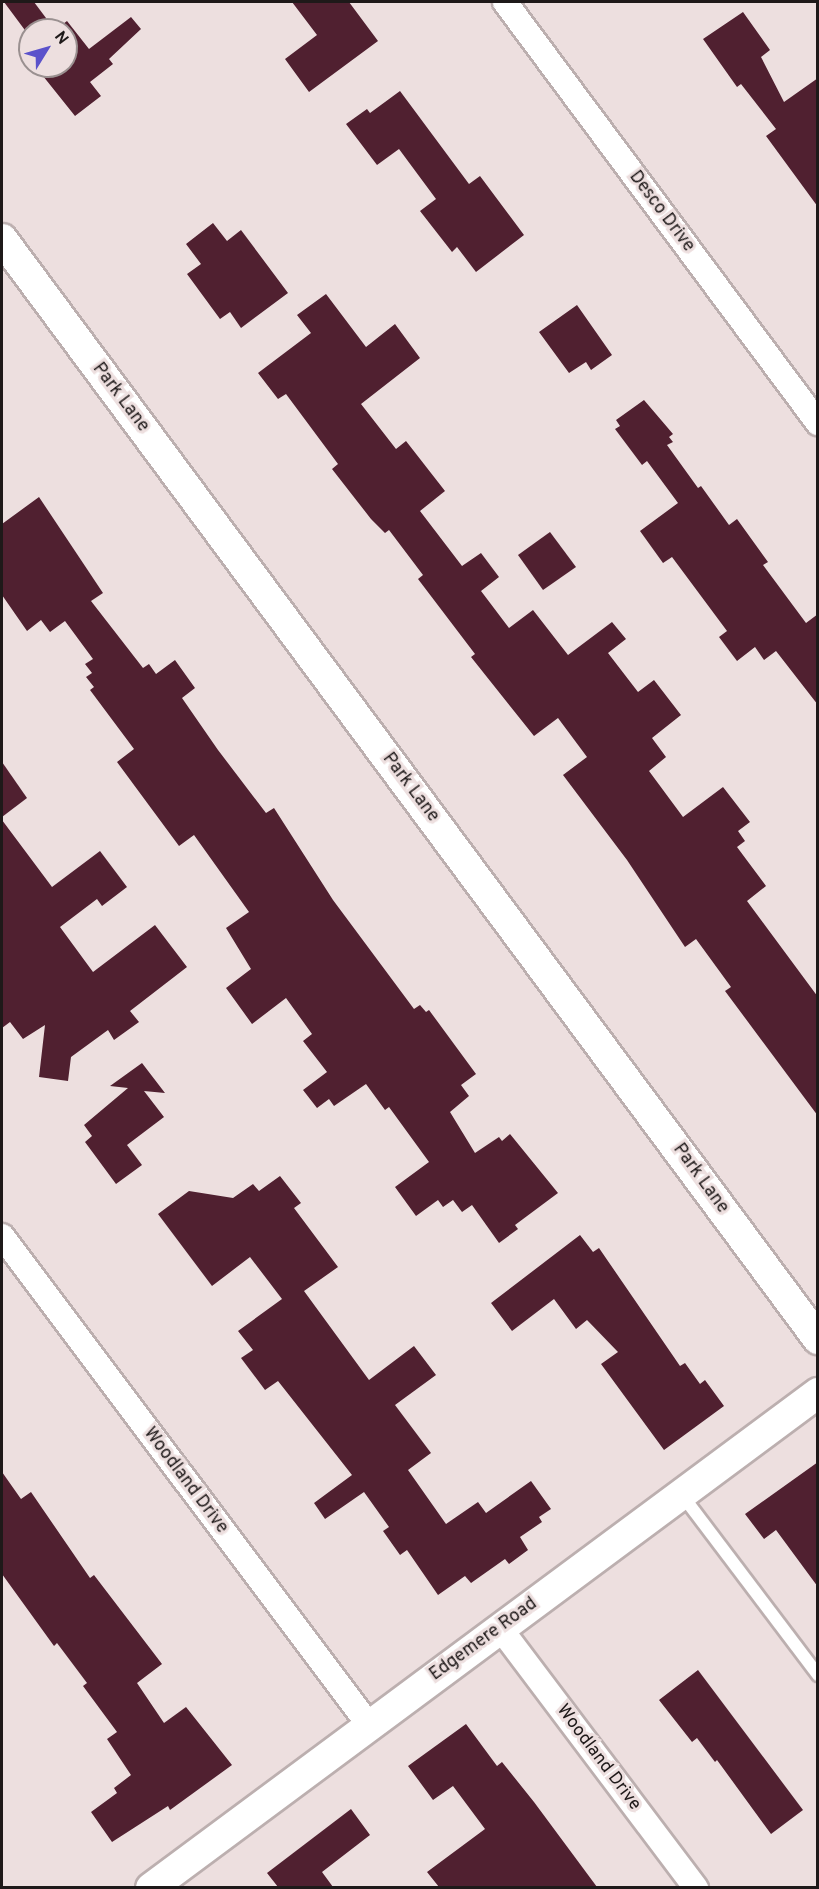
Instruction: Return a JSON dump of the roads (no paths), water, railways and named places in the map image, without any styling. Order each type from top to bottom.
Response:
[{"type":"street","name":"Desco Drive","points":[[505,2],[818,423]]},
{"type":"street","name":"Park Lane","points":[[2,239],[818,1339]]},
{"type":"street","name":"Woodland Drive","points":[[2,1236],[369,1725]]},
{"type":"street","name":"Edgemere Road","points":[[151,1887],[818,1393]]},
{"type":"street","name":"Woodland Drive","points":[[500,1628],[696,1887]]},
{"type":"lane","points":[[681,1494],[818,1675]]}]
